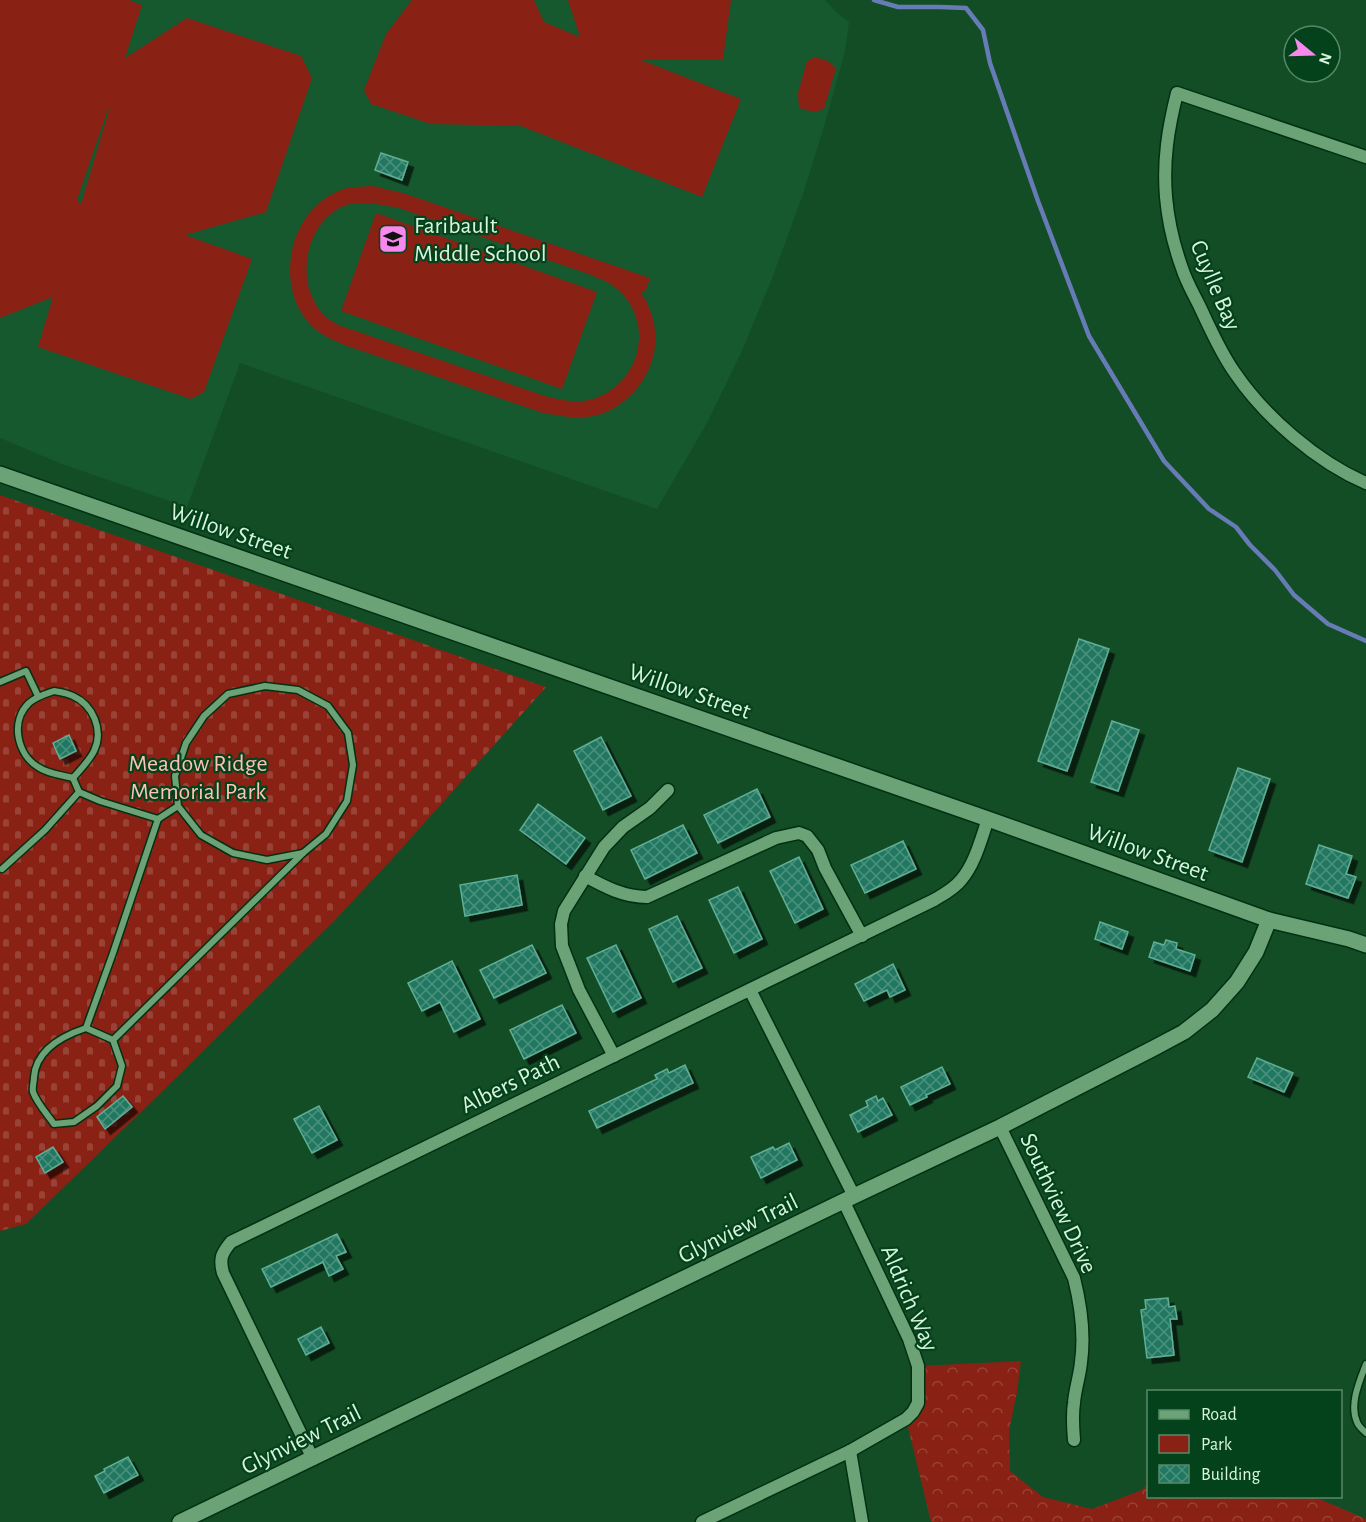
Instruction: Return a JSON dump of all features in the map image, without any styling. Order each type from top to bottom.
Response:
[{"type":"street","name":"Cuylle Bay","points":[[1366,157],[1177,93],[1168,129],[1165,163],[1166,198],[1182,268],[1215,339],[1235,374],[1259,404],[1287,431],[1319,456],[1366,483]]},
{"type":"street","name":"Willow Street","points":[[0,474],[988,819],[1269,920],[1366,945]]},
{"type":"street","points":[[614,1056],[579,990],[562,946],[561,924],[564,911],[604,847],[623,827],[650,808],[668,790]]},
{"type":"street","name":"Albers Path","points":[[313,1459],[222,1273],[220,1263],[223,1251],[231,1242],[934,900],[961,880],[971,866],[988,819]]},
{"type":"street","points":[[585,876],[625,895],[647,897],[776,838],[799,833],[807,836],[818,850],[825,868],[862,936]]},
{"type":"street","name":"Glynview Trail","points":[[180,1522],[1000,1127],[1184,1032],[1212,1010],[1237,982],[1256,952],[1269,920]]},
{"type":"street","name":"Aldrich Way","points":[[702,1522],[850,1451],[906,1419],[918,1403],[918,1366],[909,1339],[849,1199],[750,990]]},
{"type":"street","name":"Southview Drive","points":[[1000,1127],[1074,1278],[1081,1305],[1082,1361],[1072,1420],[1074,1440]]},
{"type":"street","points":[[850,1451],[862,1522]]},
{"type":"lane","points":[[0,682],[26,671],[38,696]]},
{"type":"lane","points":[[113,1040],[303,853],[326,834],[347,801],[353,765],[348,733],[327,706],[298,690],[265,686],[228,694],[204,716],[186,743],[175,776],[178,806],[201,835],[233,853],[267,860],[303,853]]},
{"type":"lane","points":[[54,691],[72,695],[86,704],[95,718],[98,734],[94,751],[74,777],[54,774],[38,768],[26,757],[20,745],[17,730],[21,717],[28,704],[38,696],[54,691]]},
{"type":"lane","points":[[74,777],[79,792],[158,819]]},
{"type":"lane","points":[[0,878],[1,868],[45,830],[79,792]]},
{"type":"lane","points":[[86,1028],[158,819],[178,806]]},
{"type":"lane","points":[[86,1028],[113,1040],[122,1066],[117,1086],[97,1106],[74,1122],[54,1124],[42,1109],[33,1090],[34,1071],[44,1051],[69,1034],[86,1028]]},
{"type":"lane","points":[[1366,1364],[1354,1404],[1357,1422],[1366,1433]]},
{"type":"shaded area","name":"Faribault Middle School","points":[[0,0],[825,0],[849,22],[845,51],[823,130],[802,197],[771,281],[741,353],[707,423],[657,509],[240,363],[187,507],[62,464],[0,438]]},
{"type":"green space","points":[[0,0],[129,0],[142,5],[125,58],[187,18],[301,56],[312,78],[266,212],[185,235],[252,259],[204,392],[191,399],[38,347],[53,297],[0,318]],"holes":[[[109,110],[81,204],[77,200]]]},
{"type":"green space","points":[[412,0],[534,0],[544,22],[580,37],[568,0],[731,0],[723,59],[641,60],[741,99],[702,197],[521,126],[431,124],[371,104],[364,90],[386,34]]},
{"type":"green space","points":[[815,57],[828,61],[836,68],[824,109],[814,112],[799,108],[798,93],[807,61]]},
{"type":"green space","points":[[372,186],[403,193],[650,278],[645,292],[640,291],[652,317],[655,344],[649,369],[633,393],[615,408],[594,416],[568,417],[543,413],[347,346],[315,329],[302,313],[293,294],[290,274],[292,253],[298,233],[308,215],[323,200],[341,190]],"holes":[[[371,203],[399,208],[591,275],[610,284],[628,302],[636,317],[639,334],[638,350],[632,366],[622,380],[609,391],[593,399],[564,400],[548,397],[338,325],[323,314],[312,297],[307,272],[309,249],[319,227],[335,211],[348,205]]]},
{"type":"green space","points":[[376,213],[597,292],[562,389],[341,311]]},
{"type":"green space","name":"Meadow Ridge Memorial Park","points":[[0,495],[546,687],[334,921],[26,1224],[0,1231]]},
{"type":"green space","points":[[1021,1361],[1009,1431],[1010,1471],[1043,1497],[1092,1509],[1142,1490],[1147,1484],[1147,1498],[1317,1498],[1366,1519],[1366,1522],[931,1522],[906,1419],[913,1412],[918,1366]]},
{"type":"building","points":[[381,153],[408,162],[402,180],[375,170]]},
{"type":"building","points":[[1079,639],[1109,649],[1067,771],[1038,761]]},
{"type":"building","points":[[1112,721],[1139,730],[1118,791],[1091,782]]},
{"type":"building","points":[[69,735],[76,751],[60,759],[53,743]]},
{"type":"building","points":[[601,737],[631,796],[603,810],[574,751]]},
{"type":"building","points":[[1238,768],[1270,779],[1242,862],[1209,850]]},
{"type":"building","points":[[757,789],[770,817],[718,843],[704,815]]},
{"type":"building","points":[[538,804],[585,838],[566,864],[520,830]]},
{"type":"building","points":[[683,825],[697,853],[645,879],[631,850]]},
{"type":"building","points":[[903,841],[916,869],[865,893],[851,865]]},
{"type":"building","points":[[1319,845],[1352,856],[1346,874],[1356,877],[1348,898],[1306,884]]},
{"type":"building","points":[[799,857],[823,909],[795,923],[770,871]]},
{"type":"building","points":[[517,875],[522,905],[465,916],[460,885]]},
{"type":"building","points":[[738,887],[762,939],[734,953],[709,900]]},
{"type":"building","points":[[677,916],[702,968],[673,982],[649,929]]},
{"type":"building","points":[[1100,922],[1128,932],[1122,949],[1095,939]]},
{"type":"building","points":[[1166,940],[1177,943],[1176,949],[1195,955],[1190,971],[1149,957],[1154,942],[1164,945]]},
{"type":"building","points":[[532,945],[546,973],[494,998],[480,970]]},
{"type":"building","points":[[616,945],[641,998],[613,1012],[587,958]]},
{"type":"building","points":[[452,961],[480,1019],[454,1032],[440,1002],[422,1011],[408,983]]},
{"type":"building","points":[[893,964],[905,990],[890,997],[887,990],[864,1001],[855,984]]},
{"type":"building","points":[[562,1005],[576,1033],[524,1059],[510,1030]]},
{"type":"building","points":[[1257,1058],[1293,1073],[1284,1092],[1248,1077]]},
{"type":"building","points":[[685,1065],[693,1083],[597,1128],[589,1111],[657,1079],[655,1075],[667,1069],[669,1073]]},
{"type":"building","points":[[942,1067],[950,1084],[910,1105],[901,1087]]},
{"type":"building","points":[[123,1096],[132,1107],[105,1129],[97,1117]]},
{"type":"building","points":[[876,1096],[878,1101],[883,1098],[892,1115],[858,1132],[850,1115],[868,1106],[866,1101]]},
{"type":"building","points":[[319,1106],[337,1140],[312,1153],[294,1119]]},
{"type":"building","points":[[789,1143],[797,1160],[761,1178],[751,1157]]},
{"type":"building","points":[[53,1147],[63,1162],[45,1173],[36,1157]]},
{"type":"building","points":[[337,1234],[346,1252],[336,1256],[343,1269],[329,1276],[323,1262],[271,1287],[262,1269]]},
{"type":"building","points":[[1168,1298],[1169,1307],[1175,1306],[1177,1319],[1170,1319],[1174,1355],[1147,1358],[1141,1310],[1146,1309],[1145,1300]]},
{"type":"building","points":[[321,1327],[329,1343],[306,1355],[298,1339]]},
{"type":"building","points":[[128,1457],[138,1475],[104,1493],[95,1476]]},
{"type":"waterway","points":[[874,0],[898,7],[966,8],[983,30],[990,63],[1038,201],[1089,336],[1164,461],[1209,509],[1236,527],[1294,595],[1328,624],[1366,641]]},
{"type":"place","name":"Faribault Middle School","points":[[393,239]]}]
